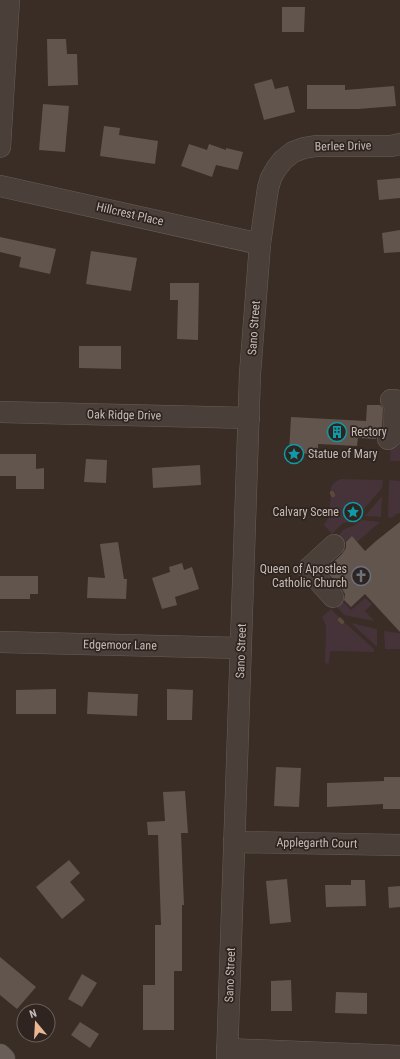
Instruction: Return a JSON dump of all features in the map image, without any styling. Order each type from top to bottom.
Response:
[{"type":"main road","points":[[0,1055],[4,1059]]},
{"type":"street","points":[[0,147],[10,0]]},
{"type":"street","name":"Berlee Drive","points":[[260,244],[268,188],[271,178],[283,160],[293,152],[316,146],[391,146],[400,144]]},
{"type":"street","name":"Hillcrest Place","points":[[0,186],[260,244]]},
{"type":"street","name":"Sano Street","points":[[227,1054],[250,374],[260,244]]},
{"type":"street","points":[[388,439],[394,434],[395,400],[391,400]]},
{"type":"street","name":"Oak Ridge Drive","points":[[0,412],[249,418]]},
{"type":"street","points":[[333,597],[308,569],[334,546]]},
{"type":"street","name":"Edgemoor Lane","points":[[0,642],[241,648]]},
{"type":"street","name":"Applegarth Court","points":[[234,842],[400,845]]},
{"type":"street","points":[[227,1054],[400,1056]]},
{"type":"shaded area","points":[[391,440],[400,440],[400,461],[390,461]]},
{"type":"shaded area","points":[[341,479],[383,480],[382,488],[357,517],[350,522],[343,523],[332,534],[324,525],[328,518],[331,496],[335,495],[335,491],[330,492],[331,487],[335,482]]},
{"type":"shaded area","points":[[389,480],[400,481],[400,513],[390,518],[388,516]]},
{"type":"shaded area","points":[[382,496],[381,517],[365,516]]},
{"type":"shaded area","points":[[362,520],[380,522],[357,542],[352,536],[343,545],[336,538],[344,529],[353,526]]},
{"type":"shaded area","points":[[365,598],[372,604],[365,611],[374,621],[344,615],[335,605],[341,599],[351,610]]},
{"type":"shaded area","points":[[331,609],[340,618],[338,622],[341,625],[344,622],[374,649],[374,652],[330,651],[329,663],[325,663],[326,626],[322,617]]},
{"type":"shaded area","points":[[351,623],[377,629],[377,647]]},
{"type":"shaded area","points":[[384,631],[400,633],[400,649],[385,649]]},
{"type":"building","points":[[282,7],[305,7],[304,32],[282,32]]},
{"type":"building","points":[[47,39],[66,39],[67,54],[77,54],[78,85],[48,86]]},
{"type":"building","points":[[272,79],[275,89],[288,86],[295,112],[264,120],[254,84]]},
{"type":"building","points":[[307,85],[345,85],[345,90],[394,86],[396,106],[358,109],[307,109]]},
{"type":"building","points":[[43,104],[69,106],[65,152],[39,150]]},
{"type":"building","points":[[104,126],[120,128],[119,135],[158,141],[155,164],[100,156]]},
{"type":"building","points":[[189,144],[207,150],[209,144],[226,150],[226,148],[243,152],[238,170],[216,165],[212,177],[181,166]]},
{"type":"building","points":[[400,178],[400,198],[379,200],[377,180]]},
{"type":"building","points":[[400,230],[400,252],[384,253],[382,233]]},
{"type":"building","points":[[0,237],[56,249],[50,274],[19,267],[21,257],[0,252]]},
{"type":"building","points":[[91,251],[137,258],[131,291],[86,284]]},
{"type":"building","points":[[170,283],[199,283],[198,340],[177,339],[178,300],[170,300]]},
{"type":"building","points":[[79,346],[121,346],[121,369],[79,368]]},
{"type":"building","name":"Rectory","points":[[367,405],[380,405],[383,408],[382,428],[376,439],[358,438],[357,446],[318,444],[318,454],[289,453],[291,417],[366,421]]},
{"type":"building","points":[[0,454],[36,454],[36,469],[44,468],[44,489],[16,489],[16,476],[0,476]]},
{"type":"building","points":[[86,459],[107,460],[106,483],[84,482]]},
{"type":"building","points":[[200,465],[201,485],[153,488],[152,468]]},
{"type":"building","name":"Queen of Apostles Catholic Church","points":[[400,522],[400,632],[365,594],[351,607],[344,600],[345,594],[342,589],[325,570],[342,554],[346,548],[346,542],[352,536],[365,551]]},
{"type":"building","points":[[118,542],[124,579],[127,579],[126,599],[87,598],[88,577],[105,578],[100,544]]},
{"type":"building","points":[[182,563],[184,570],[192,567],[199,589],[175,597],[177,605],[162,609],[152,578],[170,572],[169,567]]},
{"type":"building","points":[[0,576],[38,576],[38,594],[30,594],[30,599],[0,599]]},
{"type":"building","points":[[56,689],[56,714],[16,714],[16,690]]},
{"type":"building","points":[[167,689],[193,690],[192,720],[167,720]]},
{"type":"building","points":[[88,692],[138,694],[137,716],[87,714]]},
{"type":"building","points":[[276,767],[301,768],[299,807],[274,806]]},
{"type":"building","points":[[384,777],[400,777],[400,809],[383,809],[383,804],[327,807],[327,783],[384,781]]},
{"type":"building","points":[[185,791],[188,833],[181,833],[184,905],[182,905],[182,971],[174,971],[174,1030],[143,1030],[143,985],[155,985],[155,925],[161,925],[158,835],[148,835],[147,822],[165,821],[163,792]]},
{"type":"building","points":[[69,860],[80,873],[70,882],[85,900],[62,919],[36,887]]},
{"type":"building","points":[[287,879],[291,922],[270,924],[266,881]]},
{"type":"building","points":[[351,880],[365,880],[366,906],[326,907],[325,885],[351,885]]},
{"type":"building","points":[[400,886],[400,907],[389,908],[388,887]]},
{"type":"building","points":[[0,957],[36,987],[22,1003],[16,1003],[16,1008],[0,995]]},
{"type":"building","points":[[82,974],[97,983],[82,1007],[68,999]]},
{"type":"building","points":[[291,980],[292,1011],[271,1011],[271,981]]},
{"type":"building","points":[[336,992],[367,993],[367,1014],[335,1013]]},
{"type":"building","points":[[80,1022],[99,1034],[90,1048],[71,1035]]},
{"type":"place","name":"Rectory","points":[[337,432]]},
{"type":"place","name":"Statue of Mary","points":[[294,454]]},
{"type":"place","name":"Calvary Scene","points":[[353,512]]},
{"type":"place","name":"Queen of Apostles Catholic Church","points":[[361,576]]}]
